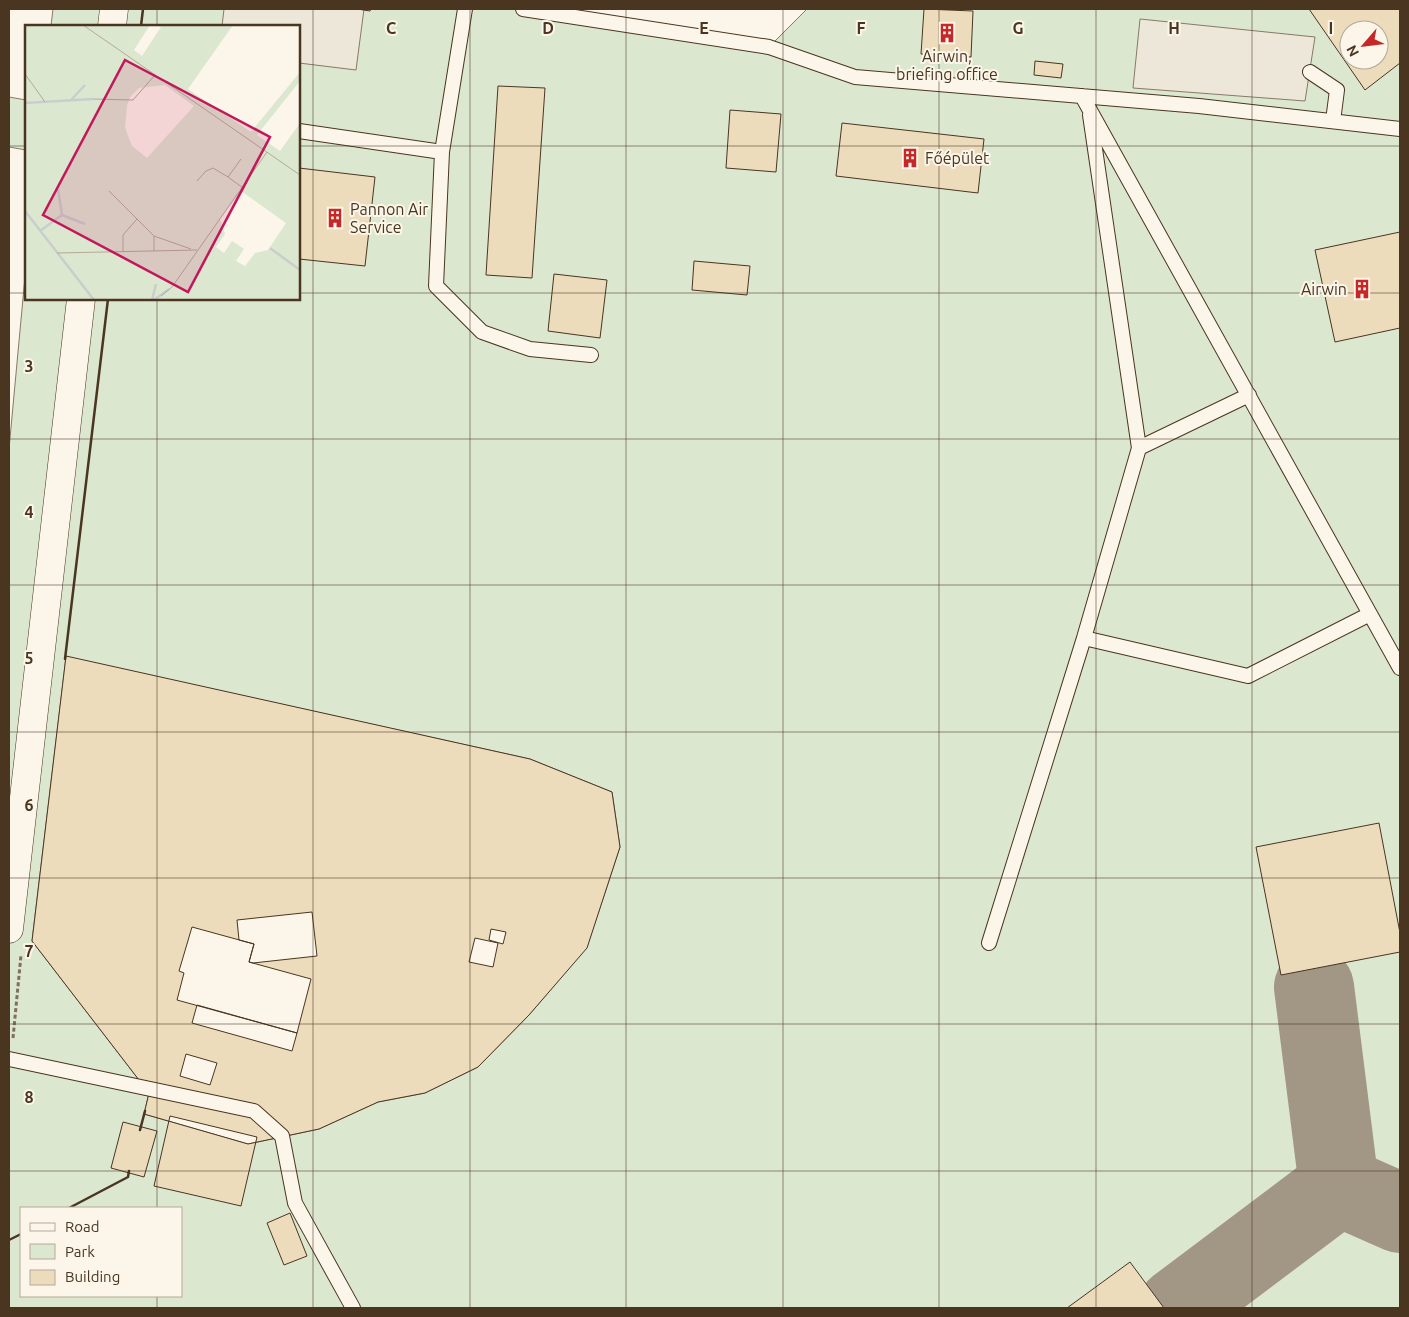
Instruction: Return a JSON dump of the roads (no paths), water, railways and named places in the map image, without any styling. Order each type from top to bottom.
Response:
[{"type":"main road","points":[[112,25],[114,9]]},
{"type":"main road","points":[[9,929],[81,300]]},
{"type":"lane","points":[[465,9],[442,152],[436,286],[482,332],[530,349],[591,355]]},
{"type":"lane","points":[[523,9],[769,47],[855,77],[1086,101],[1199,106],[1400,129]]},
{"type":"lane","points":[[1310,72],[1337,90],[1333,121]]},
{"type":"lane","points":[[1086,101],[1400,668]]},
{"type":"lane","points":[[989,944],[1084,638],[1139,448],[1086,101]]},
{"type":"lane","points":[[300,131],[442,152]]},
{"type":"lane","points":[[1139,448],[1249,395]]},
{"type":"lane","points":[[1084,638],[1248,676],[1370,614]]},
{"type":"lane","points":[[10,1059],[254,1112],[282,1136],[295,1203],[353,1308]]},
{"type":"place","name":"Airwin, briefing office","points":[[947,33]]},
{"type":"place","name":"Főépület","points":[[910,158]]},
{"type":"place","name":"Pannon Air Service","points":[[335,218]]},
{"type":"place","name":"Airwin","points":[[1362,289]]}]
